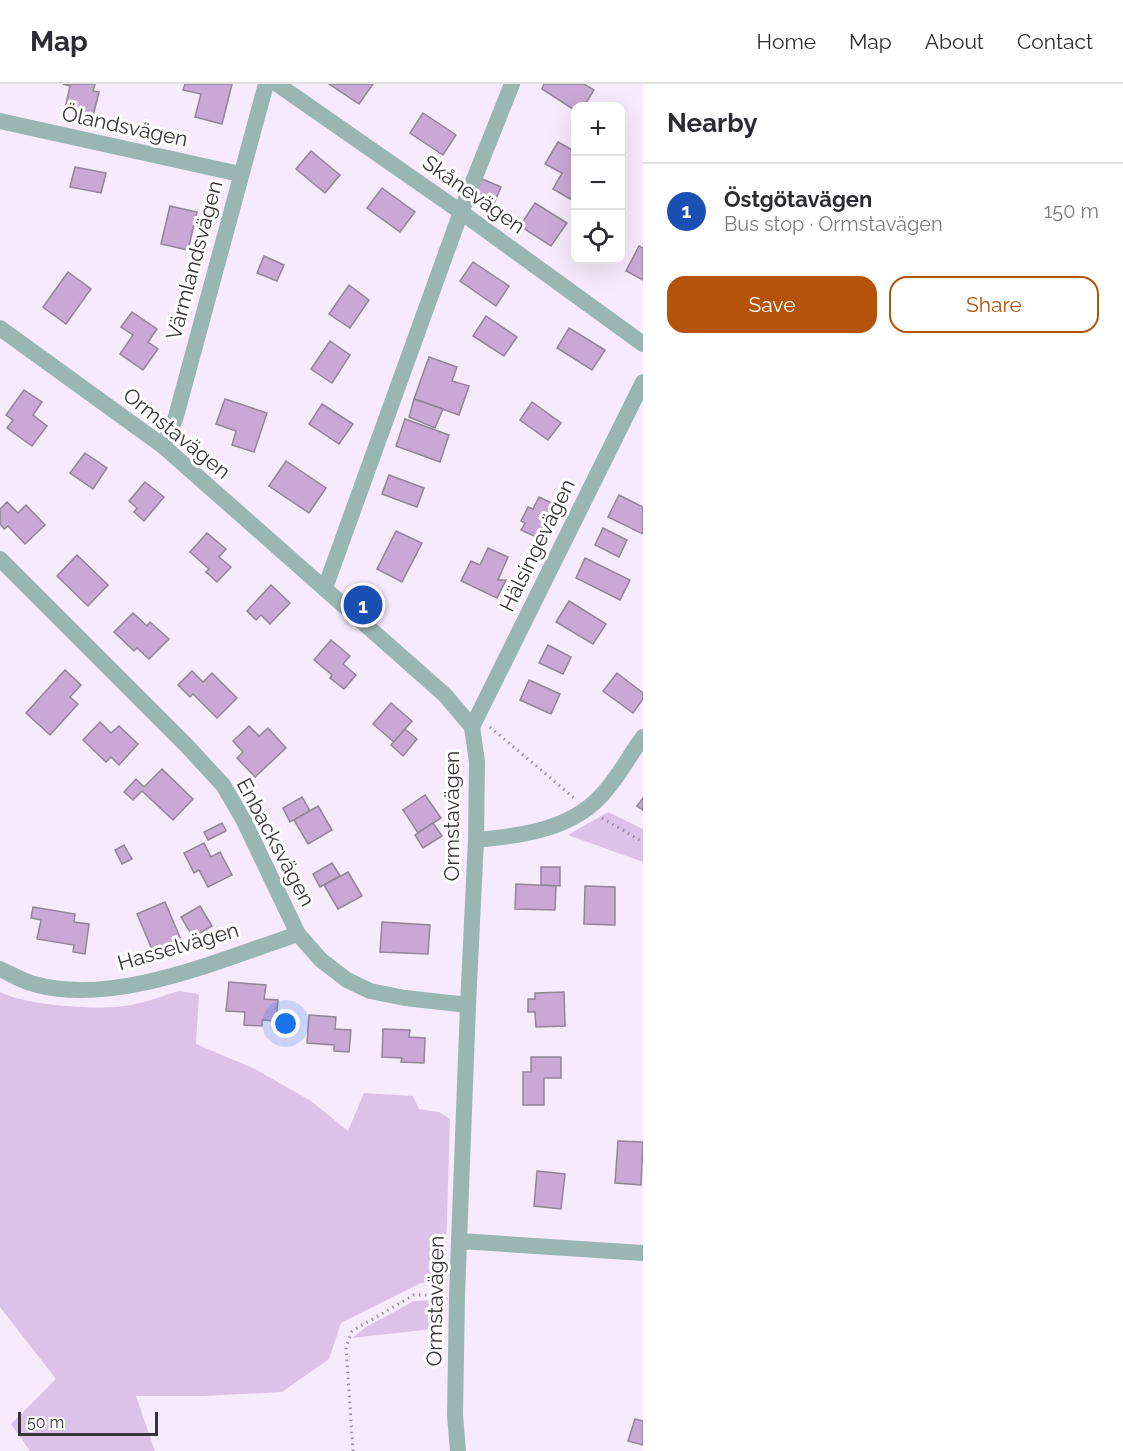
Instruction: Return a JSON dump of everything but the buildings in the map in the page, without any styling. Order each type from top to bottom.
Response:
[{"type":"street","name":"Värmlandsvägen","points":[[163,446],[175,420],[266,84]]},
{"type":"street","name":"Skånevägen","points":[[277,84],[461,212],[643,345]]},
{"type":"street","points":[[325,588],[461,212],[512,84]]},
{"type":"street","name":"Ölandsvägen","points":[[0,121],[240,174]]},
{"type":"street","name":"Ormstavägen","points":[[0,328],[163,446],[474,722],[477,762],[476,840],[457,1295],[455,1414],[458,1451]]},
{"type":"street","name":"Hälsingevägen","points":[[474,722],[643,382]]},
{"type":"street","name":"Enbacksvägen","points":[[0,560],[187,746],[223,785],[243,819],[298,934],[321,960],[347,980],[370,991],[405,998],[468,1005]]},
{"type":"street","points":[[476,840],[515,837],[563,822],[588,809],[602,795],[643,736]]},
{"type":"street","name":"Hasselvägen","points":[[0,969],[33,984],[70,990],[119,988],[168,978],[298,934]]},
{"type":"street","points":[[459,1241],[643,1253]]},
{"type":"path","points":[[474,722],[588,809],[643,842]]},
{"type":"path","points":[[353,1451],[346,1347],[352,1331],[414,1295],[457,1295]]},
{"type":"shaded area","points":[[608,812],[643,829],[643,862],[568,835]]},
{"type":"shaded area","points":[[179,991],[199,994],[196,1044],[255,1069],[311,1101],[348,1131],[364,1093],[413,1096],[419,1109],[439,1112],[450,1119],[445,1283],[421,1283],[341,1323],[329,1359],[282,1392],[203,1396],[136,1396],[155,1451],[30,1451],[11,1424],[56,1379],[0,1307],[0,992],[40,1003],[73,1007],[116,1007],[148,1001]]},
{"type":"shaded area","points":[[432,1300],[439,1304],[441,1328],[352,1338],[366,1327],[414,1301]]},
{"type":"place","name":"Östgötavägen","points":[[363,605]]}]
